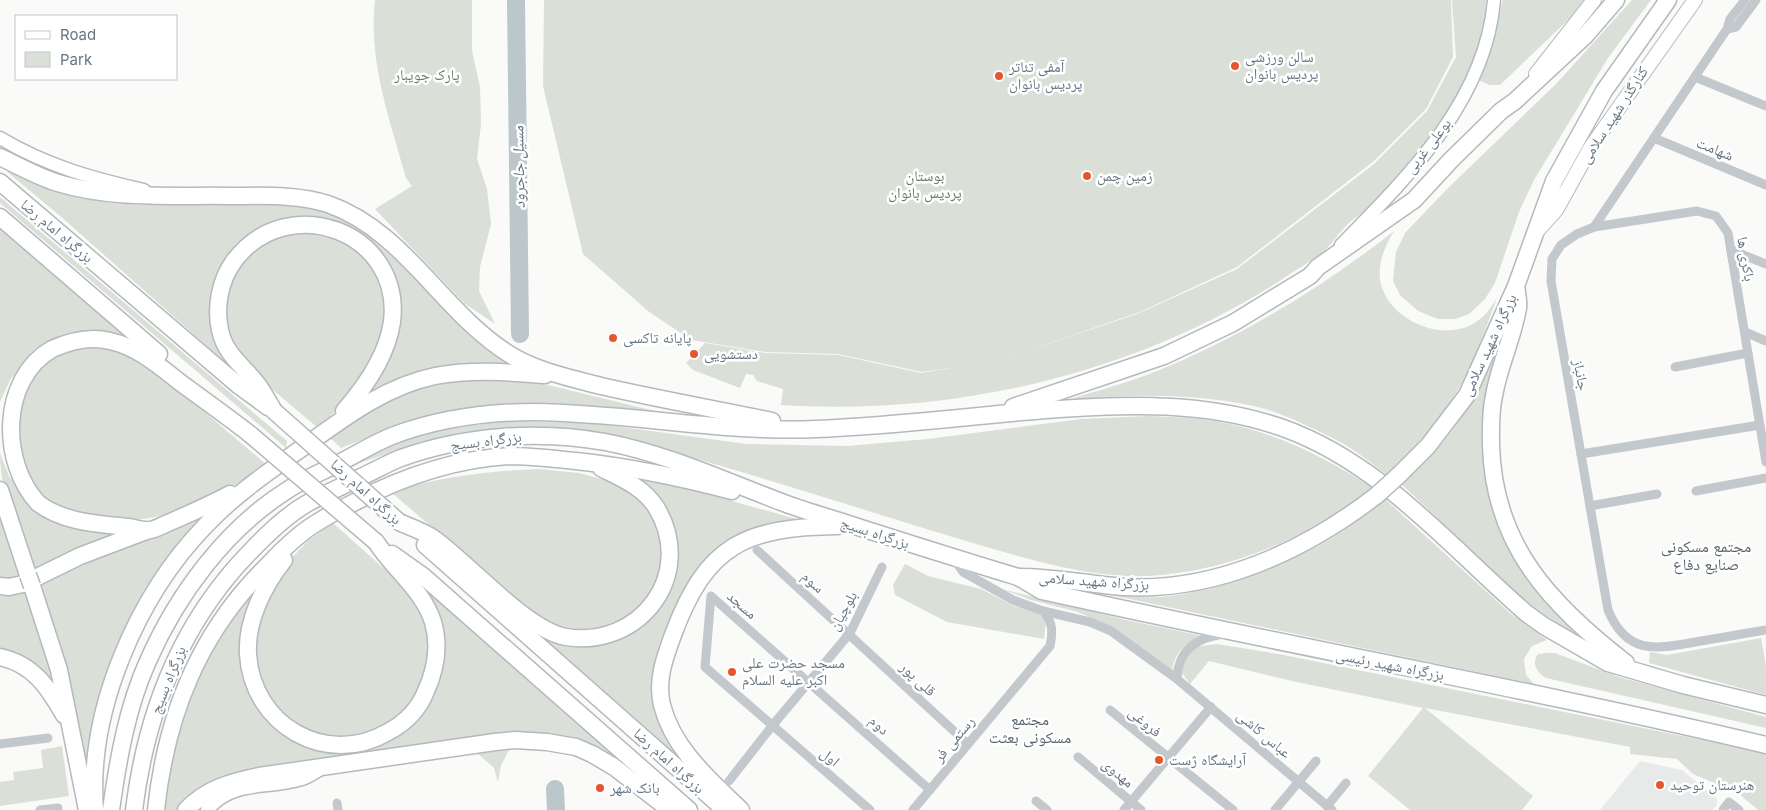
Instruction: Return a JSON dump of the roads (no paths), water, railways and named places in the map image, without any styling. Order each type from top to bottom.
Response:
[{"type":"highway","points":[[992,414],[1164,356],[1233,322],[1310,276],[1318,267],[1414,200],[1451,160],[1501,112],[1585,36],[1616,0]]},
{"type":"highway","name":"بزرگراه شهید سلامی","points":[[1018,577],[1047,577],[1124,587],[1150,587],[1218,576],[1239,571],[1300,545],[1337,524],[1377,495],[1428,446],[1467,395],[1516,286],[1554,181],[1604,91],[1668,0]]},
{"type":"highway","points":[[0,157],[29,172],[76,187],[125,194],[298,198],[345,210],[380,231],[478,332],[511,356],[562,376],[642,395],[816,429]]},
{"type":"highway","name":"بزرگراه امام رضا","points":[[0,182],[238,385],[274,411],[725,810]]},
{"type":"highway","name":"بزرگراه امام رضا","points":[[0,217],[376,542],[423,576],[690,810]]},
{"type":"highway","points":[[274,411],[259,385],[235,362],[223,340],[218,318],[221,289],[227,272],[238,255],[247,246],[267,232],[297,224],[315,223],[330,227],[357,241],[372,256],[385,276],[392,310],[390,333],[376,367],[360,393],[330,428]]},
{"type":"highway","points":[[1516,286],[1519,307],[1500,371],[1491,419],[1494,482],[1500,506],[1510,532],[1532,572],[1562,610],[1590,636],[1637,672]]},
{"type":"highway","points":[[150,530],[92,524],[68,517],[39,504],[16,479],[3,448],[1,431],[2,412],[11,389],[31,363],[47,352],[70,343],[95,338],[110,340],[137,351],[251,434]]},
{"type":"highway","points":[[94,810],[94,773],[102,723],[115,674],[135,630],[161,582],[191,541],[221,510],[260,478],[330,428],[390,391],[435,376],[485,370],[562,376]]},
{"type":"highway","points":[[992,414],[1101,406],[1170,406],[1220,411],[1286,430],[1340,454],[1376,478],[1399,496],[1526,613],[1544,626],[1608,663],[1766,705]]},
{"type":"highway","name":"بزرگراه بسیج","points":[[110,810],[129,716],[147,662],[188,590],[204,567],[246,523],[287,490],[389,437],[428,424],[480,416],[534,412],[717,426],[816,429],[992,414]]},
{"type":"highway","name":"بزرگراه بسیج","points":[[134,810],[145,746],[154,713],[173,663],[206,604],[246,556],[290,516],[306,505],[400,458],[475,440],[524,436],[569,438],[637,450],[710,473],[785,504],[952,558],[1018,577]]},
{"type":"highway","points":[[156,810],[170,730],[183,692],[209,636],[239,595],[282,550],[317,522],[407,476],[459,463],[512,456],[627,466],[667,474],[785,504]]},
{"type":"highway","points":[[399,522],[432,537],[536,626],[563,636],[590,638],[606,635],[630,625],[656,599],[666,579],[669,547],[662,520],[655,506],[643,492],[593,463]]},
{"type":"highway","points":[[0,586],[9,588],[23,584],[107,544],[150,530],[204,508],[260,478]]},
{"type":"highway","points":[[0,490],[59,670],[87,810]]},
{"type":"highway","points":[[317,522],[285,559],[264,590],[249,638],[248,653],[254,683],[268,708],[288,728],[311,740],[342,746],[359,744],[384,734],[406,720],[417,708],[435,669],[436,638],[428,608],[405,577],[389,563],[376,542]]},
{"type":"highway","points":[[741,810],[696,765],[676,737],[662,705],[660,692],[663,665],[682,610],[694,587],[711,563],[724,552],[744,542],[790,527],[853,526]]},
{"type":"highway","name":"بزرگراه شهید رئیسی","points":[[1018,577],[1042,591],[1230,633],[1650,717],[1766,745]]},
{"type":"highway","points":[[0,657],[22,664],[38,676],[53,695],[69,724]]},
{"type":"highway","points":[[186,810],[205,793],[220,786],[259,776],[515,740],[547,742],[576,748],[592,754],[614,767],[670,810]]},
{"type":"main road","name":"بوعلی غربی","points":[[1318,267],[1403,178],[1442,130],[1462,101],[1478,68],[1488,36],[1494,0]]},
{"type":"main road","points":[[1515,101],[1594,0]]},
{"type":"main road","name":"کنارگذر شهید سلامی","points":[[1536,232],[1556,210],[1591,147],[1695,0]]},
{"type":"main road","points":[[1671,32],[1707,0]]},
{"type":"main road","points":[[0,138],[62,169],[166,195]]},
{"type":"main road","points":[[207,810],[224,795],[236,789],[302,779],[328,765]]},
{"type":"street","points":[[1594,227],[1727,29],[1730,19],[1744,0]]},
{"type":"street","points":[[1727,29],[1736,27],[1756,0]]},
{"type":"street","points":[[1695,77],[1766,106]]},
{"type":"street","name":"شهامت","points":[[1654,138],[1766,185]]},
{"type":"street","name":"باکری ها","points":[[1594,227],[1697,211],[1716,216],[1728,233],[1761,420],[1766,462]]},
{"type":"street","name":"جانباز","points":[[1594,227],[1577,234],[1561,245],[1552,259],[1551,281],[1608,610],[1615,628],[1639,645],[1657,648],[1766,630]]},
{"type":"street","points":[[1731,250],[1766,264]]},
{"type":"street","points":[[1745,332],[1766,341]]},
{"type":"street","points":[[1676,367],[1748,353]]},
{"type":"street","points":[[1581,454],[1761,420]]},
{"type":"street","points":[[1696,491],[1766,478]]},
{"type":"street","points":[[1590,506],[1657,494]]},
{"type":"street","name":"سوم","points":[[758,550],[850,633]]},
{"type":"street","name":"عباس کاشی","points":[[952,558],[963,572],[1013,600],[1043,611],[1090,622],[1111,631],[1177,679],[1330,808]]},
{"type":"street","name":"بلوچیان","points":[[729,781],[772,726],[850,633],[882,567]]},
{"type":"street","name":"مسجد","points":[[705,667],[711,596],[809,682]]},
{"type":"street","name":"رستمی فر","points":[[913,810],[1050,646],[1053,628],[1050,619],[1043,611]]},
{"type":"street","name":"قلی پور","points":[[850,633],[968,744]]},
{"type":"street","points":[[1177,679],[1180,658],[1186,650],[1216,635],[1230,633]]},
{"type":"street","name":"اول","points":[[705,667],[870,810]]},
{"type":"street","name":"دوم","points":[[809,682],[930,790]]},
{"type":"street","points":[[1124,810],[1211,708]]},
{"type":"street","name":"فروغی","points":[[1110,710],[1233,810]]},
{"type":"street","points":[[0,744],[48,738]]},
{"type":"street","name":"مهدوی","points":[[1078,756],[1141,810]]},
{"type":"street","points":[[1275,810],[1316,761]]},
{"type":"street","points":[[1330,808],[1346,783]]},
{"type":"street","points":[[1036,801],[1047,810]]},
{"type":"street","points":[[1723,810],[1729,802],[1739,810]]},
{"type":"street","points":[[40,810],[58,808]]},
{"type":"waterway","name":"مسیل جاجرود","points":[[516,0],[520,334]]},
{"type":"waterway","name":"مسیل جاجرود","points":[[555,789],[556,810]]},
{"type":"place","name":"سالن ورزشی پردیس بانوان","points":[[1235,66]]},
{"type":"place","name":"آمفی تئاتر پردیس بانوان","points":[[999,76]]},
{"type":"place","name":"زمین چمن","points":[[1087,176]]},
{"type":"place","name":"پایانه تاکسی","points":[[613,338]]},
{"type":"place","name":"دستشویی","points":[[694,354]]},
{"type":"place","name":"مسجد حضرت علی اکبر علیه السلام","points":[[732,672]]},
{"type":"place","name":"آرایشگاه ژست","points":[[1159,760]]},
{"type":"place","name":"هنرستان توحید","points":[[1660,785]]},
{"type":"place","name":"بانک شهر","points":[[600,788]]},
{"type":"district","name":"مجتمع مسکونی صنایع دفاع","points":[[1706,555]]},
{"type":"district","name":"مجتمع مسکونی بعثت","points":[[1030,728]]},
{"type":"park label","name":"پارک جویبار","points":[[427,75]]},
{"type":"park label","name":"بوستان پردیس بانوان","points":[[925,184]]}]
